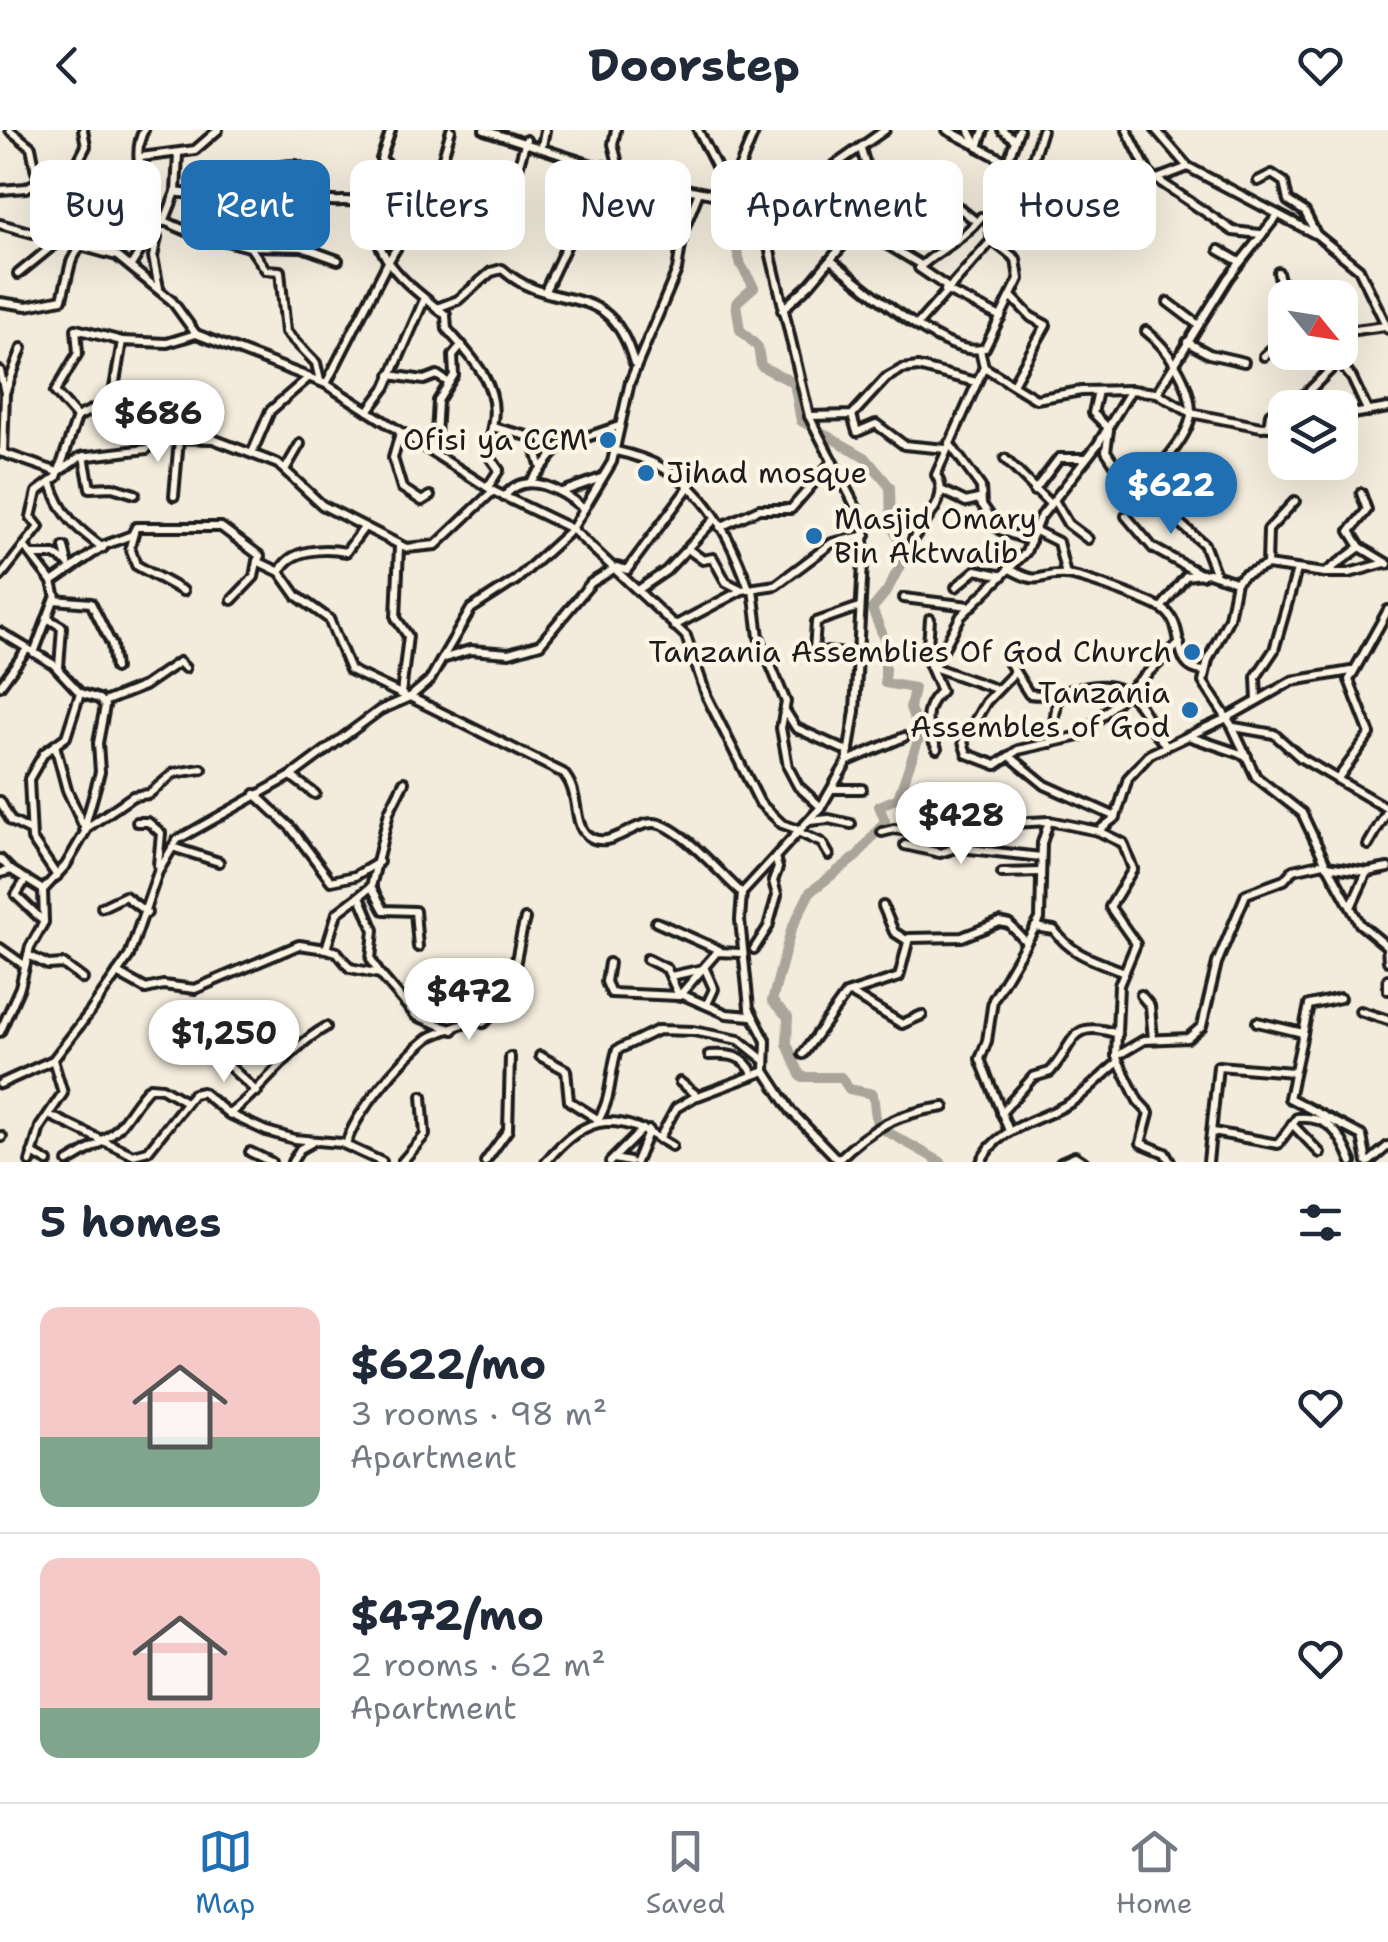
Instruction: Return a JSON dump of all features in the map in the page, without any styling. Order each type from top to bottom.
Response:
[{"type":"street","points":[[10,130],[31,147],[34,160]]},
{"type":"street","points":[[78,160],[86,146],[84,130]]},
{"type":"street","points":[[144,130],[139,140],[142,182],[162,220],[181,226]]},
{"type":"street","points":[[141,158],[178,154],[202,146],[218,130]]},
{"type":"street","points":[[444,160],[451,130]]},
{"type":"street","points":[[487,130],[585,160]]},
{"type":"street","points":[[542,146],[545,130]]},
{"type":"street","points":[[616,130],[613,144],[617,160]]},
{"type":"street","points":[[698,130],[713,160]]},
{"type":"street","points":[[744,160],[755,130]]},
{"type":"street","points":[[845,160],[885,130]]},
{"type":"street","points":[[948,130],[1003,160]]},
{"type":"street","points":[[969,130],[976,146]]},
{"type":"street","points":[[976,146],[984,130]]},
{"type":"street","points":[[1002,130],[1014,140]]},
{"type":"street","points":[[1005,160],[1019,130]]},
{"type":"street","points":[[1033,160],[1042,130]]},
{"type":"street","points":[[1127,130],[1146,170],[1233,231],[1261,234]]},
{"type":"street","points":[[1157,130],[1188,167],[1316,236],[1365,277],[1386,328],[1358,330]]},
{"type":"street","points":[[382,160],[386,132]]},
{"type":"street","points":[[521,160],[526,140]]},
{"type":"street","points":[[861,149],[864,160]]},
{"type":"street","points":[[162,220],[176,192],[178,154]]},
{"type":"street","points":[[176,192],[198,195],[225,180],[296,165],[306,169],[309,191],[316,197],[350,204]]},
{"type":"street","points":[[1158,179],[1188,167]]},
{"type":"street","points":[[1258,181],[1272,174],[1284,182],[1288,201],[1305,212],[1316,236]]},
{"type":"street","points":[[0,190],[30,186]]},
{"type":"street","points":[[691,190],[711,193]]},
{"type":"street","points":[[158,872],[172,847],[200,824],[292,776],[380,710],[430,680],[471,609],[507,586],[572,529],[616,451],[636,365],[677,270],[683,232],[698,192]]},
{"type":"street","points":[[963,209],[977,218],[963,236]]},
{"type":"street","points":[[1156,393],[1197,324],[1277,216]]},
{"type":"street","points":[[0,224],[30,233]]},
{"type":"street","points":[[18,274],[47,250]]},
{"type":"street","points":[[0,302],[27,306],[62,299],[71,262],[78,250]]},
{"type":"street","points":[[97,250],[132,264],[160,289],[196,334],[323,382],[490,489],[572,529],[617,567],[686,636],[707,697],[760,803],[782,824],[822,843],[828,855]]},
{"type":"street","points":[[132,264],[141,250]]},
{"type":"street","points":[[155,250],[160,289]]},
{"type":"street","points":[[253,250],[266,270],[281,273],[286,332],[316,363],[323,382]]},
{"type":"street","points":[[310,250],[338,260]]},
{"type":"street","points":[[169,401],[156,435],[161,440],[213,439],[252,453],[286,468],[322,505],[399,547],[436,545],[490,489],[499,470],[487,453],[492,427],[490,386],[446,329],[448,317],[387,264],[381,250]]},
{"type":"street","points":[[323,382],[395,250]]},
{"type":"street","points":[[545,291],[564,250]]},
{"type":"street","points":[[766,250],[809,416],[830,463],[863,520],[866,535],[847,762],[823,804],[742,893],[740,954],[751,1016],[766,1040],[765,1071],[791,1111],[836,1160],[870,1129],[893,1117],[944,1107]]},
{"type":"street","points":[[782,310],[839,250]]},
{"type":"street","points":[[896,250],[921,265]]},
{"type":"street","points":[[947,250],[930,256],[920,271],[1001,318]]},
{"type":"street","points":[[917,324],[983,250]]},
{"type":"street","points":[[980,350],[991,340],[1019,279],[1016,259],[1005,250]]},
{"type":"street","points":[[1219,250],[1240,262]]},
{"type":"street","points":[[831,260],[917,324],[950,342],[980,350]]},
{"type":"street","points":[[437,308],[458,300],[497,269],[566,300],[597,304],[621,327],[636,365]]},
{"type":"street","points":[[1278,272],[1280,280]]},
{"type":"street","points":[[1011,296],[1031,318],[1046,325],[1014,384]]},
{"type":"street","points":[[368,411],[390,375],[424,300]]},
{"type":"street","points":[[1168,302],[1197,324]]},
{"type":"street","points":[[78,416],[55,392],[78,353],[76,329],[122,341],[167,343],[196,334]]},
{"type":"street","points":[[1098,392],[1093,413],[1111,435],[1105,448],[1116,468],[1123,475],[1155,470],[1181,437],[1191,413],[1166,347],[1146,330]]},
{"type":"street","points":[[0,577],[38,527],[31,517],[34,497],[58,472],[78,416],[112,400],[122,341]]},
{"type":"street","points":[[1187,342],[1209,354],[1244,362]]},
{"type":"street","points":[[435,454],[438,402],[449,382],[453,356],[462,345]]},
{"type":"street","points":[[5,393],[22,348]]},
{"type":"street","points":[[980,350],[984,367],[936,474],[943,491],[966,502],[978,499],[1000,530],[1030,541]]},
{"type":"street","points":[[1264,356],[1268,352]]},
{"type":"street","points":[[809,416],[852,415],[886,378],[902,368],[918,367],[976,382]]},
{"type":"street","points":[[984,367],[1036,399],[1131,390],[1156,393],[1191,413],[1268,427]]},
{"type":"street","points":[[1312,390],[1331,370]]},
{"type":"street","points":[[1345,370],[1368,412]]},
{"type":"street","points":[[0,371],[5,393],[1,453],[58,472]]},
{"type":"street","points":[[390,375],[424,380],[438,375],[449,382]]},
{"type":"street","points":[[252,453],[270,411],[309,377]]},
{"type":"street","points":[[932,668],[970,606],[1022,556],[1052,502],[1108,429],[1131,390]]},
{"type":"street","points":[[1358,413],[1388,408]]},
{"type":"street","points":[[852,415],[857,432],[876,424],[904,445],[948,446],[981,487],[982,504]]},
{"type":"street","points":[[530,482],[560,446],[619,426]]},
{"type":"street","points":[[492,427],[532,437],[541,468]]},
{"type":"street","points":[[400,433],[393,458],[402,488],[422,501],[430,496]]},
{"type":"street","points":[[174,496],[180,439]]},
{"type":"street","points":[[286,468],[300,444]]},
{"type":"street","points":[[58,472],[84,456],[148,449]]},
{"type":"street","points":[[616,451],[642,456],[691,484],[718,523],[748,589],[758,637],[796,728],[850,752]]},
{"type":"street","points":[[84,456],[90,488],[112,487],[135,494]]},
{"type":"street","points":[[1034,491],[1058,458],[1087,458]]},
{"type":"street","points":[[1005,459],[1034,491],[1052,502],[1068,524],[1088,539]]},
{"type":"street","points":[[638,590],[666,571],[718,523],[759,510],[791,509],[830,463]]},
{"type":"street","points":[[562,492],[602,478]]},
{"type":"street","points":[[504,497],[515,485],[530,482],[562,492],[584,509]]},
{"type":"street","points":[[51,483],[58,506],[70,524],[103,548]]},
{"type":"street","points":[[442,659],[470,650],[509,653],[540,644],[591,583],[617,567],[627,570],[691,484]]},
{"type":"street","points":[[913,539],[943,491]]},
{"type":"street","points":[[1361,493],[1367,510],[1350,528],[1360,546],[1387,563]]},
{"type":"street","points":[[1266,564],[1268,530],[1295,502]]},
{"type":"street","points":[[1126,516],[1153,548],[1202,575]]},
{"type":"street","points":[[1170,516],[1204,544],[1216,574]]},
{"type":"street","points":[[52,582],[103,548],[132,535],[136,527]]},
{"type":"street","points":[[136,527],[221,527],[260,556],[254,576],[232,600]]},
{"type":"street","points":[[136,527],[130,547],[136,566],[183,591]]},
{"type":"street","points":[[280,572],[288,560],[318,548],[346,552],[363,528]]},
{"type":"street","points":[[1034,530],[1058,542],[1066,575]]},
{"type":"street","points":[[674,626],[748,589],[776,585],[832,542],[866,535]]},
{"type":"street","points":[[1324,573],[1360,546]]},
{"type":"street","points":[[0,686],[31,651],[56,598],[52,582],[25,547]]},
{"type":"street","points":[[399,547],[396,618],[408,636],[406,696]]},
{"type":"street","points":[[61,576],[68,562],[64,548]]},
{"type":"street","points":[[688,549],[703,560],[714,560],[722,578],[748,589]]},
{"type":"street","points":[[32,555],[55,555],[68,562]]},
{"type":"street","points":[[257,561],[280,572],[297,596],[329,619],[350,670],[563,773],[576,792],[582,829],[592,838],[609,840],[641,825],[662,824],[690,841],[706,862],[742,893]]},
{"type":"street","points":[[1387,563],[1350,573],[1266,564],[1236,582],[1229,618],[1204,672],[1208,693],[1229,722],[1256,776],[1302,813],[1360,924],[1388,947],[1388,962]]},
{"type":"street","points":[[1008,568],[1034,582],[1066,575],[1161,608],[1174,622],[1184,664],[1204,672]]},
{"type":"street","points":[[956,587],[976,570],[998,576]]},
{"type":"street","points":[[1257,700],[1256,677],[1274,650],[1296,570]]},
{"type":"street","points":[[1161,608],[1186,576],[1216,574],[1236,582]]},
{"type":"street","points":[[56,598],[94,606],[112,645],[115,668]]},
{"type":"street","points":[[904,598],[970,606]]},
{"type":"street","points":[[858,655],[814,650],[816,622],[859,608]]},
{"type":"street","points":[[1339,777],[1370,734],[1350,688],[1351,671],[1388,610]]},
{"type":"street","points":[[47,618],[62,627],[58,668]]},
{"type":"street","points":[[930,619],[927,658],[940,691],[932,700],[926,724],[937,750]]},
{"type":"street","points":[[0,632],[58,668],[80,693],[104,702],[144,686],[179,662],[186,668]]},
{"type":"street","points":[[1013,674],[996,689],[966,735],[964,749],[972,759],[990,765],[1021,749],[1080,736],[1180,643]]},
{"type":"street","points":[[1009,662],[1028,694],[1058,695],[1102,683],[1129,694],[1165,744]]},
{"type":"street","points":[[932,668],[996,689]]},
{"type":"street","points":[[1098,831],[1116,818],[1128,778],[1165,744],[1229,722],[1257,700],[1304,676],[1351,671]]},
{"type":"street","points":[[57,876],[37,852],[30,830],[29,779],[44,753],[72,727],[80,693]]},
{"type":"street","points":[[1050,744],[1058,695]]},
{"type":"street","points":[[0,1032],[44,922],[43,890],[57,876],[84,830],[100,772],[104,702]]},
{"type":"street","points":[[786,706],[781,728],[788,767],[798,786],[823,804],[837,822]]},
{"type":"street","points":[[1229,722],[1246,733],[1274,734],[1302,758],[1388,809],[1368,845]]},
{"type":"street","points":[[1188,736],[1248,757]]},
{"type":"street","points":[[847,762],[904,737]]},
{"type":"street","points":[[56,744],[84,830]]},
{"type":"street","points":[[1011,757],[1044,785],[1116,818]]},
{"type":"street","points":[[84,830],[124,801],[149,794],[174,773],[202,769]]},
{"type":"street","points":[[292,776],[315,794]]},
{"type":"street","points":[[326,949],[336,913],[361,899],[371,887],[389,812],[404,782]]},
{"type":"street","points":[[832,788],[862,790]]},
{"type":"street","points":[[255,794],[291,828],[331,881],[355,876],[379,862]]},
{"type":"street","points":[[0,800],[11,821],[30,830]]},
{"type":"street","points":[[934,834],[948,808],[980,808],[1012,823],[1050,821],[1098,831],[1123,843],[1132,864],[1111,901],[1111,912],[1136,944],[1122,971],[1116,1060],[1149,1112],[1141,1143],[1165,1153],[1170,1162]]},
{"type":"street","points":[[808,821],[851,824]]},
{"type":"street","points":[[1009,1130],[980,1058],[993,1000],[1042,907],[1040,856],[1050,821]]},
{"type":"street","points":[[0,1084],[53,1060],[117,973],[147,914],[158,872],[161,833],[148,822],[137,822]]},
{"type":"street","points":[[882,832],[894,829],[934,834],[957,847],[1040,856]]},
{"type":"street","points":[[905,844],[940,854],[957,847]]},
{"type":"street","points":[[172,847],[219,862]]},
{"type":"street","points":[[754,949],[768,927],[777,895],[775,856]]},
{"type":"street","points":[[0,859],[43,890]]},
{"type":"street","points":[[981,1162],[1009,1130],[1036,1122],[1078,1097],[1116,1060],[1153,1039],[1180,1040],[1202,1026],[1217,963],[1246,894],[1284,880],[1293,870],[1326,865],[1366,872],[1388,868]]},
{"type":"street","points":[[0,874],[11,870]]},
{"type":"street","points":[[1002,873],[1040,872]]},
{"type":"street","points":[[1351,907],[1366,872]]},
{"type":"street","points":[[26,880],[16,895],[44,922]]},
{"type":"street","points":[[371,887],[384,910],[415,910],[418,947]]},
{"type":"street","points":[[102,907],[126,896],[147,914]]},
{"type":"street","points":[[361,899],[374,930],[371,959],[380,974],[416,1016],[455,1030]]},
{"type":"street","points":[[884,906],[894,932],[908,941],[962,936],[1000,922],[1010,924],[1025,941]]},
{"type":"street","points":[[346,1145],[394,1068],[428,1038],[478,1019],[482,1023],[502,1006],[509,994],[525,919]]},
{"type":"street","points":[[656,922],[720,950],[740,954]]},
{"type":"street","points":[[1034,927],[1054,930],[1074,954],[1097,958],[1122,971]]},
{"type":"street","points":[[803,1054],[841,999],[898,976],[908,941]]},
{"type":"street","points":[[117,973],[140,988],[163,985],[195,989],[300,946],[338,952],[350,968],[380,974]]},
{"type":"street","points":[[0,948],[24,965]]},
{"type":"street","points":[[681,996],[720,950]]},
{"type":"street","points":[[28,955],[48,966],[62,964],[82,979]]},
{"type":"street","points":[[647,959],[668,968],[681,996]]},
{"type":"street","points":[[608,963],[606,986],[614,996],[681,996],[727,1014],[751,1016]]},
{"type":"street","points":[[672,976],[704,968]]},
{"type":"street","points":[[704,968],[714,989],[707,1004]]},
{"type":"street","points":[[1388,980],[1388,990]]},
{"type":"street","points":[[851,993],[902,1024],[922,1015]]},
{"type":"street","points":[[1141,995],[1150,1006],[1153,1039]]},
{"type":"street","points":[[1300,1117],[1288,1092],[1309,1004],[1340,998]]},
{"type":"street","points":[[1360,1011],[1388,1020]]},
{"type":"street","points":[[1256,1022],[1303,1033]]},
{"type":"street","points":[[1001,1114],[1034,1078],[1054,1068],[1062,1049],[1086,1028],[1099,1026],[1118,1034]]},
{"type":"street","points":[[229,1114],[257,1092],[295,1046],[326,1027]]},
{"type":"street","points":[[546,1162],[598,1121],[613,1088],[611,1066],[616,1050],[658,1030],[734,1038],[764,1060]]},
{"type":"street","points":[[214,1052],[257,1092]]},
{"type":"street","points":[[709,1054],[728,1053],[749,1066],[753,1074]]},
{"type":"street","points":[[540,1056],[553,1067],[564,1068],[570,1101],[598,1121],[618,1119],[647,1129],[672,1146]]},
{"type":"street","points":[[485,1162],[508,1130],[510,1057]]},
{"type":"street","points":[[48,1162],[31,1158],[40,1128],[63,1094],[53,1060]]},
{"type":"street","points":[[1208,1162],[1218,1066],[1294,1072]]},
{"type":"street","points":[[660,1139],[676,1108],[765,1071]]},
{"type":"street","points":[[680,1082],[698,1096]]},
{"type":"street","points":[[68,1162],[118,1132],[134,1103],[150,1087],[162,1088],[186,1102]]},
{"type":"street","points":[[50,1116],[126,1155],[148,1151],[186,1102],[202,1092],[229,1114],[281,1136],[346,1145],[382,1162]]},
{"type":"street","points":[[402,1162],[425,1135],[422,1096]]},
{"type":"street","points":[[1292,1102],[1363,1137],[1368,1162],[1388,1146]]},
{"type":"street","points":[[1212,1132],[1278,1144],[1300,1117],[1312,1117],[1340,1132],[1352,1162]]},
{"type":"street","points":[[1292,1124],[1300,1138],[1320,1153]]},
{"type":"street","points":[[611,1161],[647,1129]]},
{"type":"street","points":[[611,1161],[633,1162],[647,1129]]},
{"type":"street","points":[[292,1162],[300,1149],[317,1141]]},
{"type":"street","points":[[250,1152],[272,1162]]},
{"type":"street","points":[[1060,1162],[1075,1156],[1084,1162]]},
{"type":"waterway","points":[[737,250],[754,287],[736,303],[740,330],[758,347],[761,366],[794,383],[801,421],[865,457],[890,487],[891,525],[906,554],[887,591],[872,609],[885,640],[885,683],[914,688],[910,708],[920,735],[898,798],[879,806],[885,821],[857,856],[810,892],[791,930],[772,1001],[788,1017],[787,1044],[801,1077],[841,1077],[849,1089],[873,1094],[877,1126],[941,1162]]},
{"type":"place","name":"Ofisi ya CCM","points":[[608,440]]},
{"type":"place","name":"Jihad mosque","points":[[646,473]]},
{"type":"place","name":"Masjid Omary Bin Aktwalib","points":[[814,536]]},
{"type":"place","name":"Tanzania Assemblies Of God Church","points":[[1192,652]]},
{"type":"place","name":"Tanzania Assembles of God","points":[[1190,710]]}]
